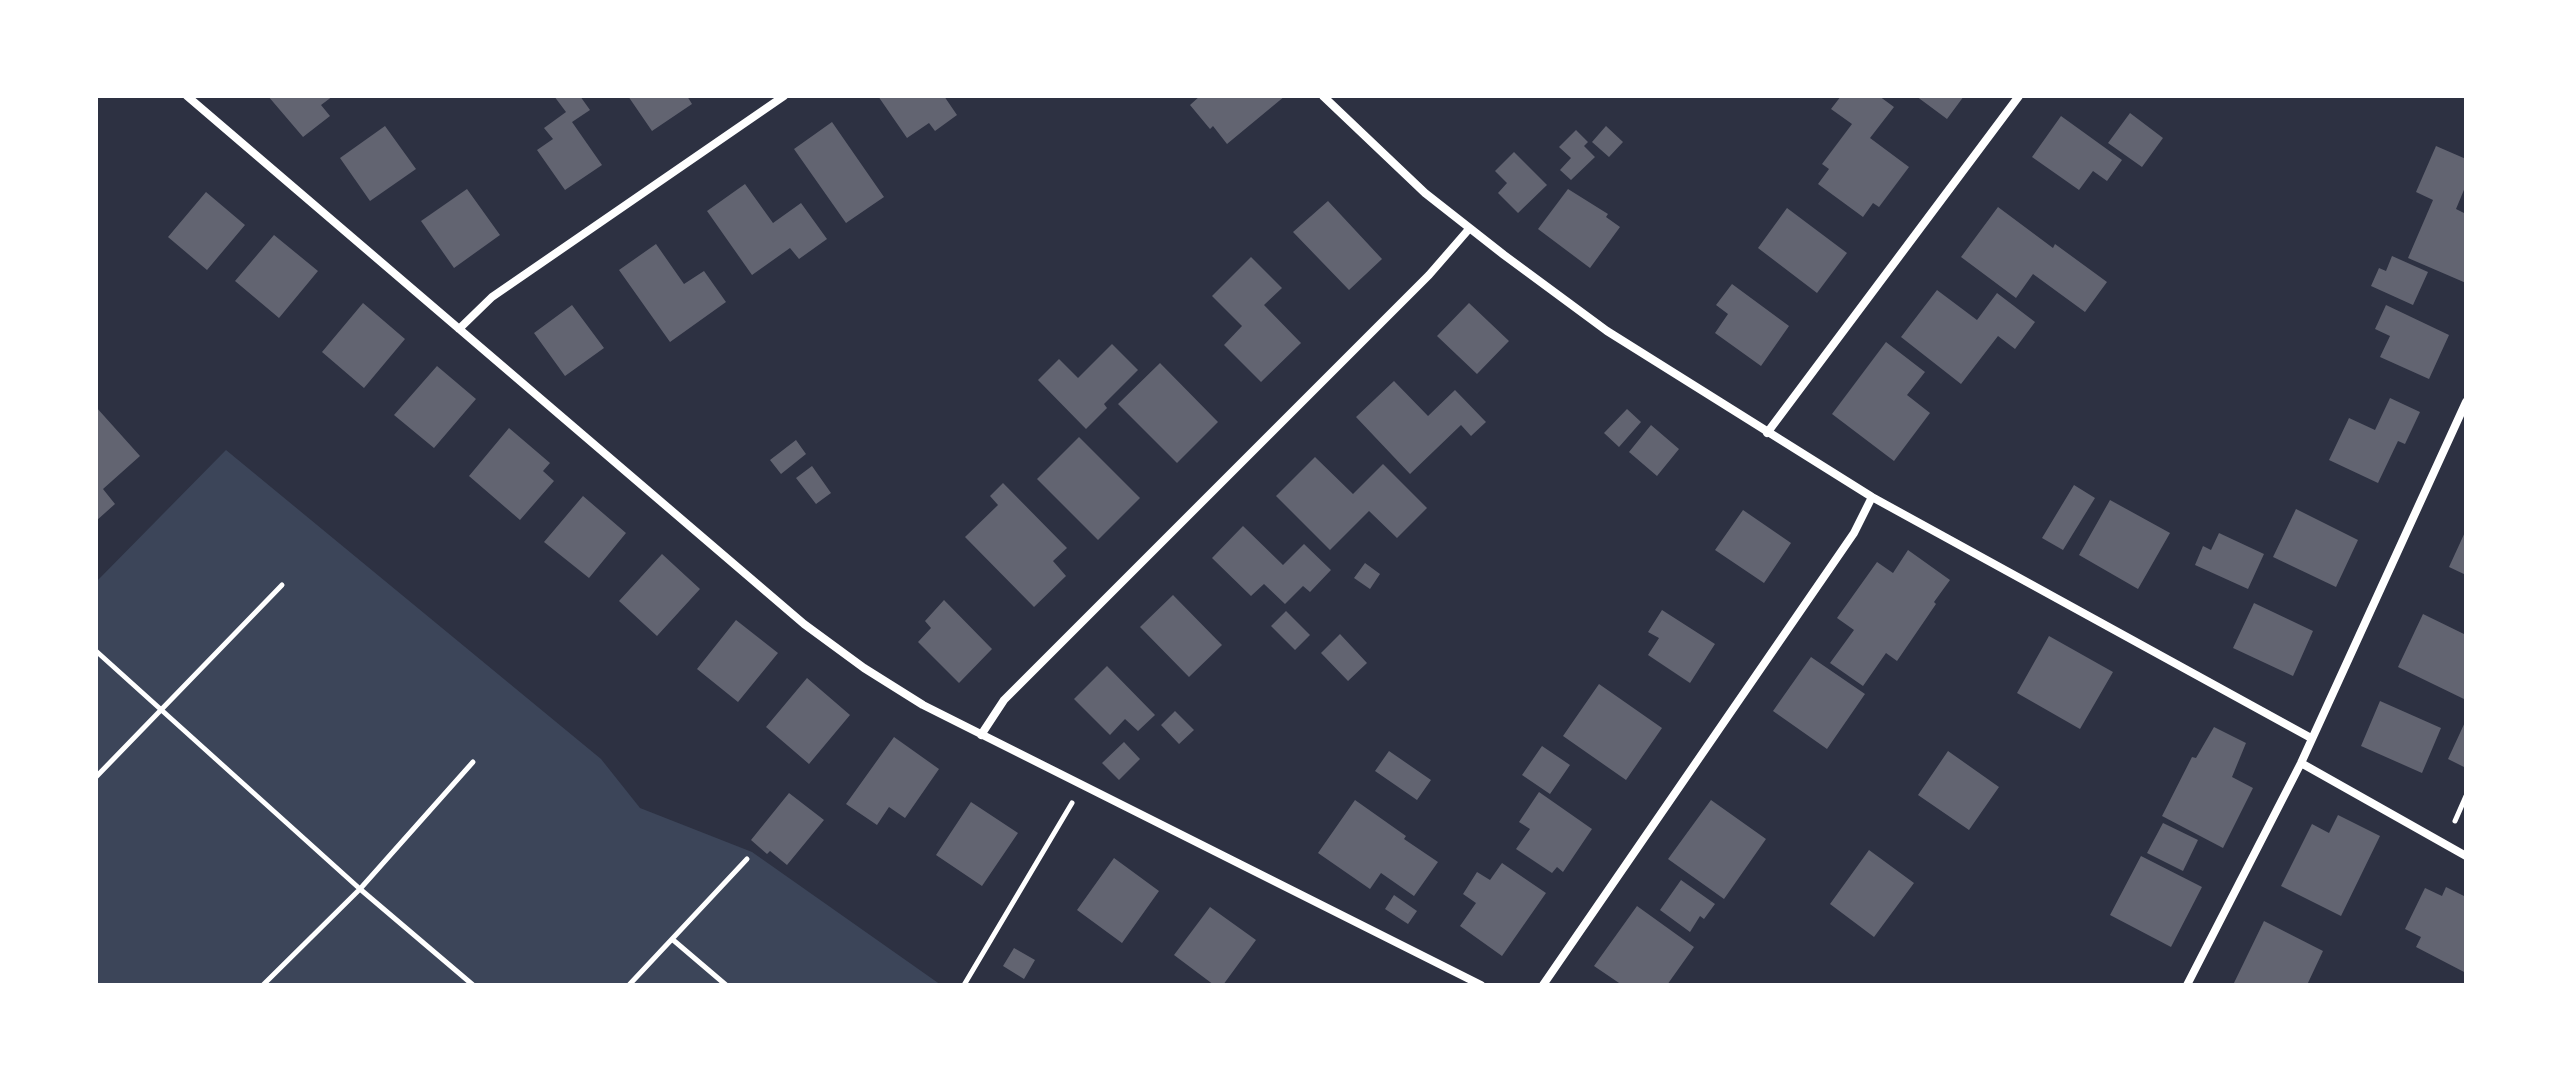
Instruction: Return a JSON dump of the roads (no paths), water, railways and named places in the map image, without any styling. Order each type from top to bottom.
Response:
[{"type":"street","points":[[187,96],[804,624],[864,668],[923,705],[981,735],[1481,985]]},
{"type":"street","points":[[459,329],[492,297],[784,96]]},
{"type":"street","points":[[1323,96],[1425,193],[1607,331],[1872,497],[2311,738]]},
{"type":"street","points":[[1767,433],[2019,96]]},
{"type":"street","points":[[981,735],[1004,700],[1429,275],[1469,229]]},
{"type":"street","points":[[2187,985],[2301,763],[2466,402]]},
{"type":"street","points":[[1543,985],[1854,533],[1872,497]]},
{"type":"street","points":[[2301,763],[2466,856]]}]
